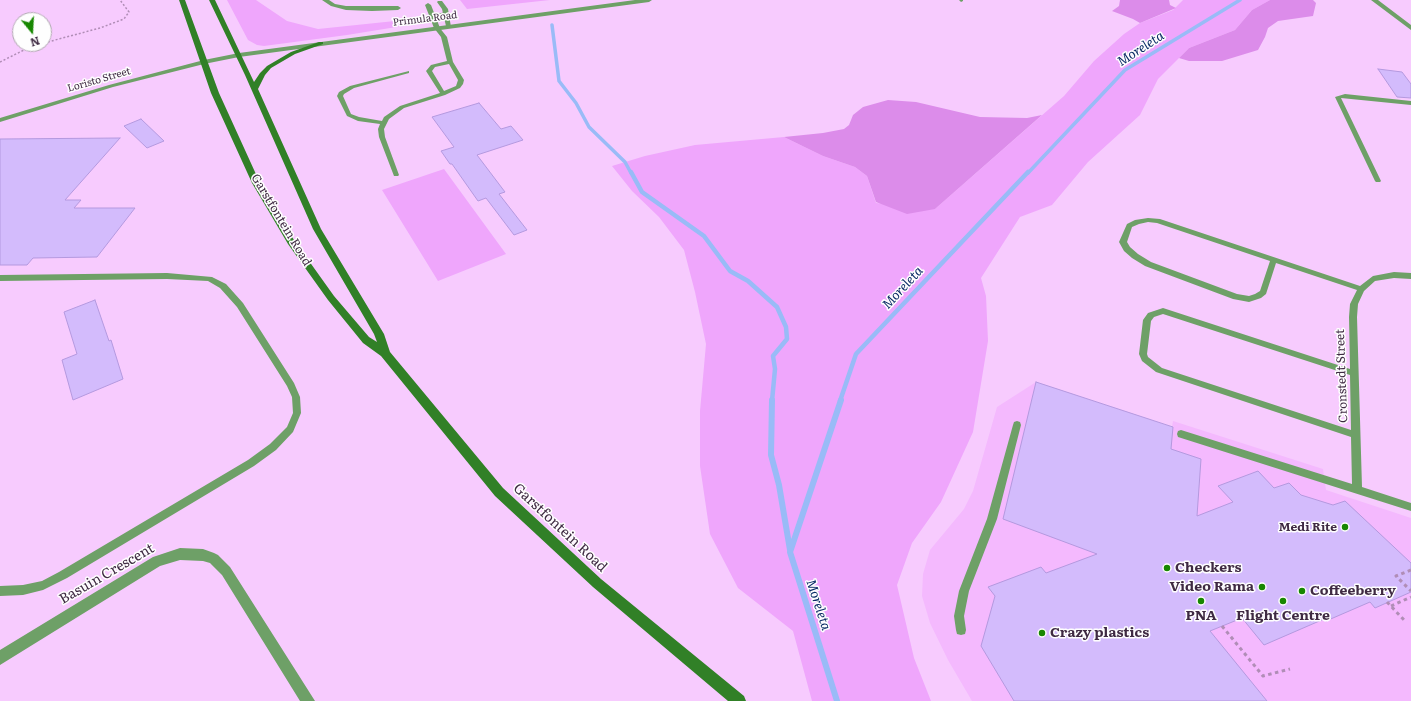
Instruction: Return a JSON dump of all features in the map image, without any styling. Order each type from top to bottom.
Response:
[{"type":"main road","name":"Garstfontein Road","points":[[182,0],[215,93],[256,183],[291,242],[331,298],[366,340],[385,354],[499,492],[597,583],[739,701]]},
{"type":"main road","name":"Garstfontein Road","points":[[212,0],[239,55],[317,229],[351,290],[379,334],[385,354]]},
{"type":"main road","points":[[254,88],[262,74],[269,67],[293,53],[321,43]]},
{"type":"street","points":[[325,0],[333,5],[346,8],[398,8]]},
{"type":"street","name":"Primula Road","points":[[204,62],[239,55],[321,43],[649,0]]},
{"type":"street","points":[[1374,0],[1411,28]]},
{"type":"street","points":[[1380,0],[1390,11]]},
{"type":"street","points":[[426,2],[438,28]]},
{"type":"street","points":[[440,2],[446,13],[449,26]]},
{"type":"street","name":"Loristo Street","points":[[0,120],[111,86],[204,62]]},
{"type":"street","name":"Basuin Crescent","points":[[0,658],[156,561],[180,554],[203,555],[214,559],[226,572],[308,701]]},
{"type":"lane","points":[[433,15],[446,13]]},
{"type":"lane","points":[[444,38],[449,26]]},
{"type":"lane","points":[[396,175],[382,137],[381,129],[383,123],[394,111],[443,94],[460,84],[459,76],[450,62],[444,38],[438,28]]},
{"type":"lane","points":[[443,94],[429,71],[433,66],[450,62]]},
{"type":"lane","points":[[383,123],[358,119],[349,115],[340,96],[341,93],[352,87],[407,72]]},
{"type":"lane","points":[[1378,181],[1338,98],[1345,96],[1411,103]]},
{"type":"lane","points":[[1274,260],[1263,292],[1258,296],[1249,299],[1236,297],[1148,264],[1131,253],[1123,242],[1129,226],[1137,222],[1158,221],[1361,289],[1374,279],[1383,276],[1411,276]]},
{"type":"lane","points":[[0,278],[190,276],[209,279],[222,286],[240,305],[291,385],[296,397],[297,413],[290,429],[273,447],[251,463],[63,575],[43,585],[23,590],[0,591]]},
{"type":"lane","name":"Cronstedt Street","points":[[1357,490],[1353,317],[1354,304],[1361,289]]},
{"type":"lane","points":[[1354,373],[1163,311],[1155,312],[1147,320],[1142,354],[1144,359],[1159,370],[1356,436]]},
{"type":"lane","points":[[961,630],[959,616],[964,591],[992,519],[1017,425]]},
{"type":"lane","points":[[1181,434],[1411,507]]},
{"type":"path","points":[[52,41],[119,22],[129,14],[128,9],[120,0]]},
{"type":"path","points":[[0,62],[22,52]]},
{"type":"path","points":[[1411,570],[1396,576],[1411,591]]},
{"type":"path","points":[[1391,606],[1411,597]]},
{"type":"path","points":[[1387,602],[1405,621]]},
{"type":"path","points":[[1222,626],[1263,676],[1290,669]]},
{"type":"shaded area","points":[[227,0],[256,0],[287,21],[318,29],[414,19],[415,24],[264,46],[257,45],[248,40]]},
{"type":"shaded area","points":[[460,0],[550,0],[467,9]]},
{"type":"shaded area","points":[[1120,0],[1169,0],[1170,5],[1176,8],[1140,23],[1112,11],[1119,6]]},
{"type":"shaded area","points":[[1183,0],[1270,0],[1252,10],[1235,30],[1189,48],[1158,79],[1140,115],[1088,162],[1052,205],[1020,217],[981,278],[986,296],[988,341],[973,432],[941,502],[912,543],[897,585],[914,658],[931,701],[812,701],[793,631],[738,588],[710,534],[700,466],[700,411],[706,344],[684,250],[659,217],[632,191],[612,166],[645,156],[695,145],[784,137],[823,156],[855,167],[867,176],[876,203],[935,209],[1064,96],[1094,61],[1124,34],[1140,23],[1173,10]]},
{"type":"shaded area","points":[[1270,0],[1313,0],[1316,3],[1313,16],[1278,21],[1268,28],[1258,50],[1222,61],[1189,61],[1179,58],[1189,48],[1235,30],[1252,10]]},
{"type":"shaded area","points":[[888,100],[916,102],[980,117],[1027,118],[1042,115],[935,209],[907,214],[876,202],[867,176],[855,167],[823,156],[784,137],[844,129],[849,125],[853,115],[863,107]]},
{"type":"shaded area","points":[[444,169],[506,254],[438,281],[382,190]]},
{"type":"shaded area","points":[[1036,382],[1172,427],[1173,421],[1323,469],[1326,490],[1411,518],[1411,701],[972,701],[948,660],[930,623],[922,596],[923,574],[930,550],[964,509],[973,491],[997,407]]},
{"type":"building","points":[[1378,69],[1402,72],[1411,84],[1411,98],[1397,97]]},
{"type":"building","points":[[479,103],[501,129],[511,126],[523,140],[477,155],[505,192],[499,194],[527,230],[514,235],[486,198],[478,201],[441,151],[454,147],[432,117]]},
{"type":"building","points":[[141,119],[164,141],[147,148],[124,126]]},
{"type":"building","points":[[120,138],[65,200],[81,200],[74,208],[135,208],[97,257],[33,258],[27,265],[0,265],[0,139]]},
{"type":"building","points":[[95,300],[109,341],[111,340],[123,379],[73,400],[62,360],[77,354],[64,312]]},
{"type":"building","points":[[1036,382],[1173,427],[1171,449],[1201,459],[1197,516],[1233,502],[1218,486],[1258,471],[1274,488],[1289,483],[1301,495],[1333,505],[1345,501],[1411,563],[1411,592],[1375,608],[1370,602],[1326,621],[1324,619],[1264,645],[1242,618],[1210,631],[1267,701],[1014,701],[981,646],[995,596],[988,587],[1041,567],[1046,573],[1097,554],[1003,519]]},
{"type":"waterway","name":"Moreleta","points":[[1028,173],[1125,70],[1240,0]]},
{"type":"waterway","points":[[552,25],[559,81],[576,103],[589,127],[625,162],[631,173]]},
{"type":"waterway","points":[[631,172],[642,192],[704,236],[730,271],[748,281],[777,307],[786,327],[787,339],[773,356],[775,369],[772,401]]},
{"type":"waterway","name":"Moreleta","points":[[840,401],[856,354],[1028,172]]},
{"type":"waterway","points":[[772,400],[771,455],[779,485],[790,550]]},
{"type":"waterway","name":"Moreleta","points":[[837,701],[790,552],[841,400]]},
{"type":"place","name":"Medi Rite","points":[[1345,527]]},
{"type":"place","name":"Checkers","points":[[1167,568]]},
{"type":"place","name":"Video Rama","points":[[1262,587]]},
{"type":"place","name":"Coffeeberry","points":[[1302,591]]},
{"type":"place","name":"PNA","points":[[1201,601]]},
{"type":"place","name":"Flight Centre","points":[[1283,601]]},
{"type":"place","name":"Crazy plastics","points":[[1042,633]]}]
